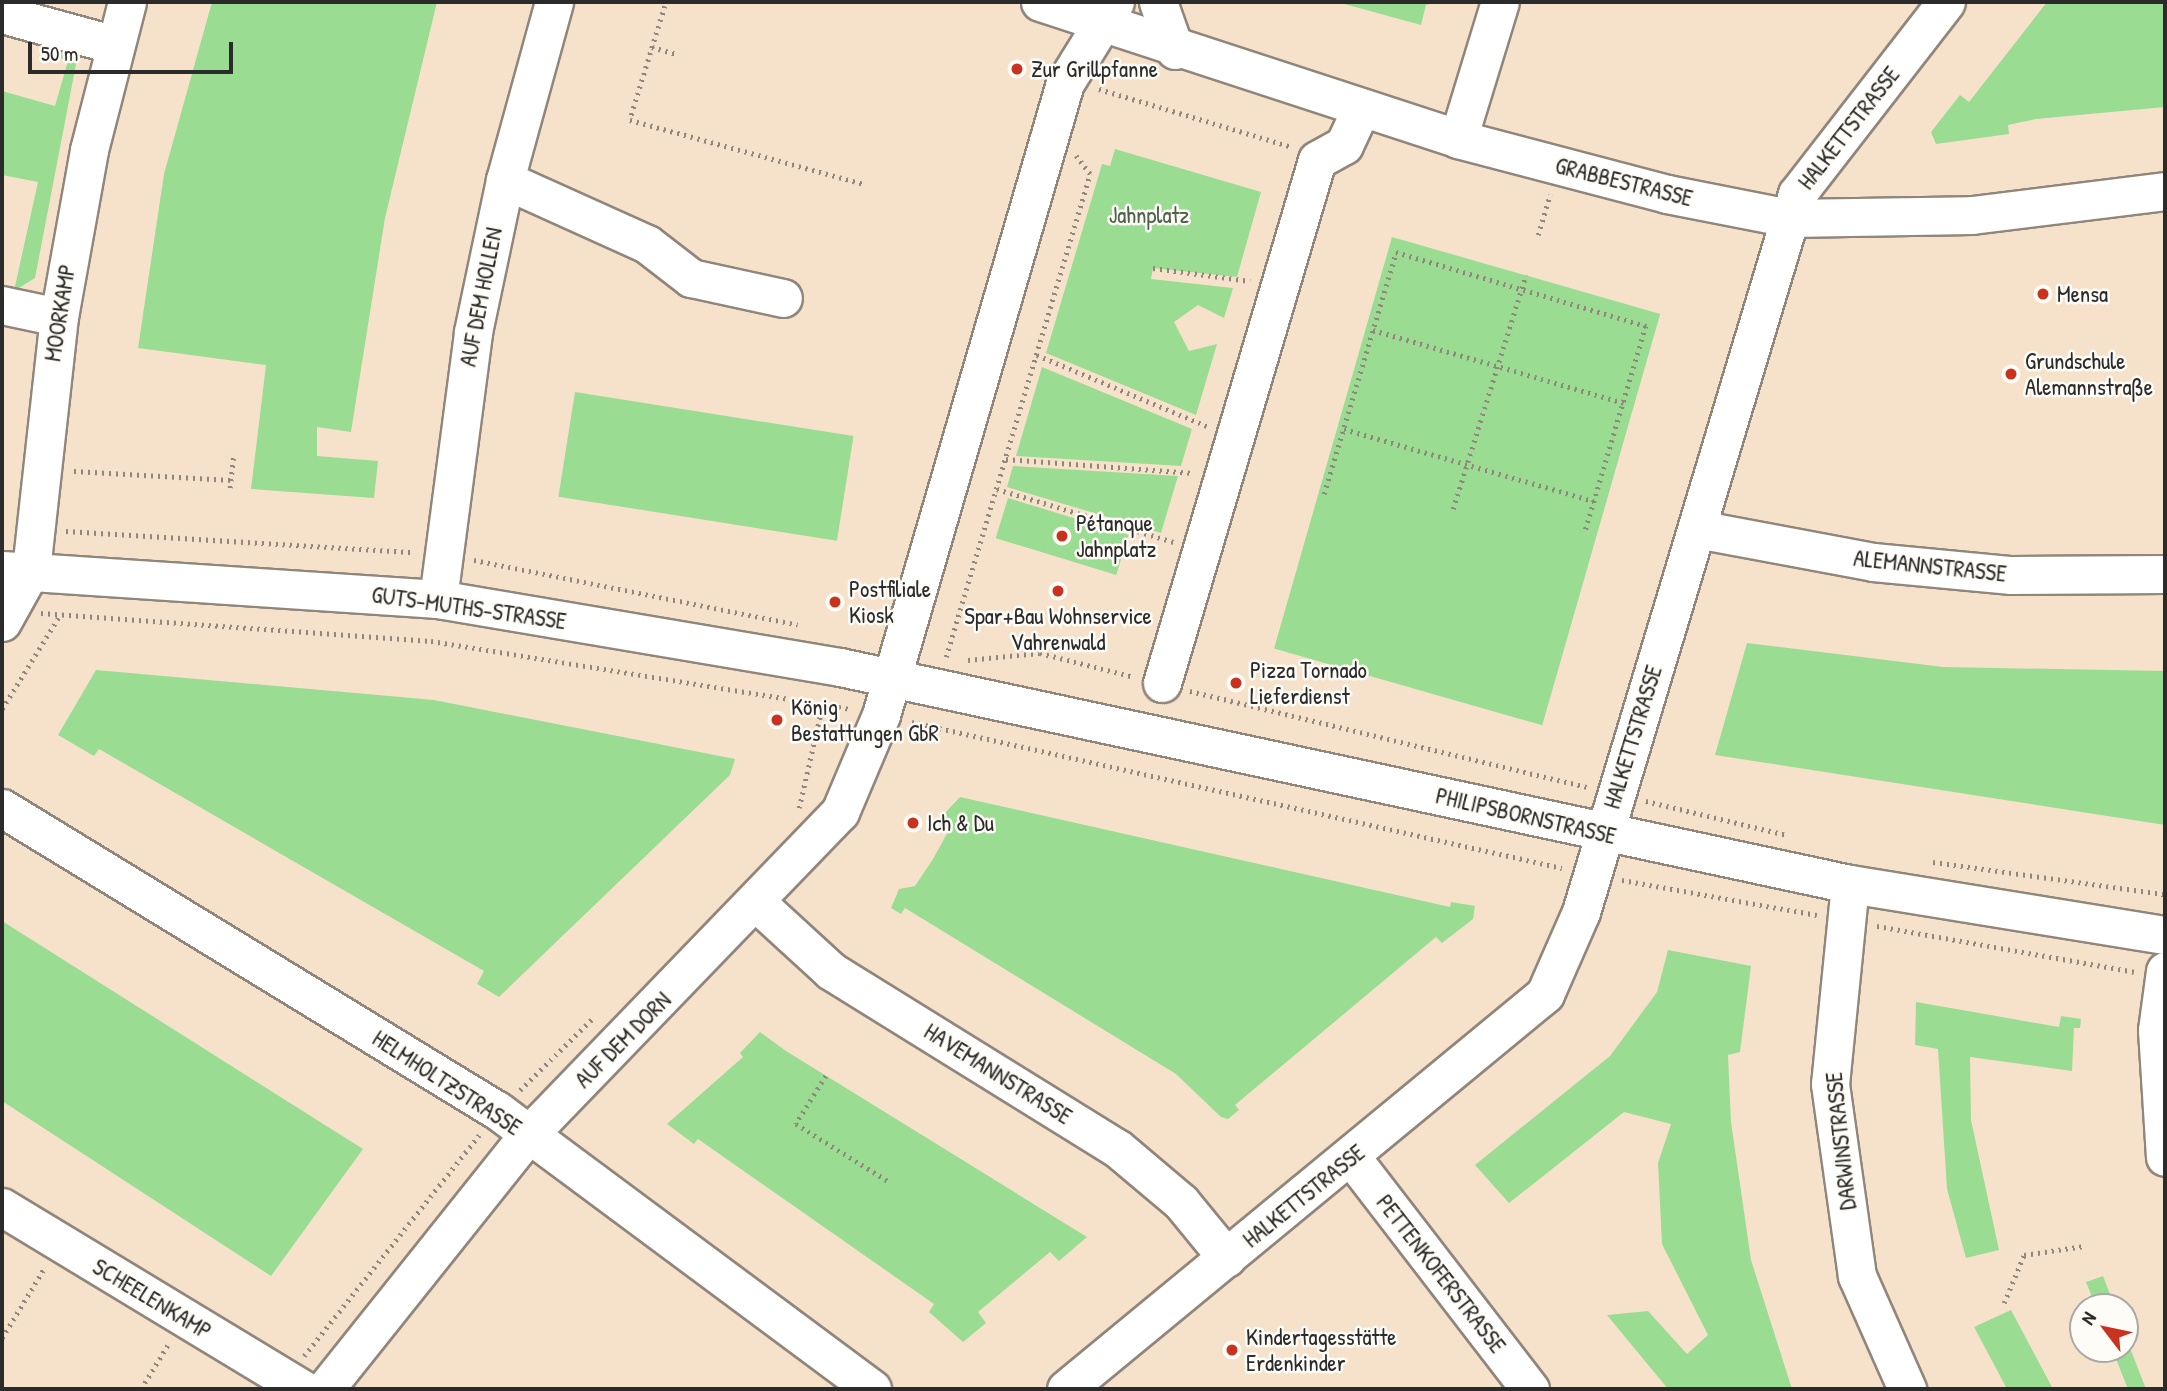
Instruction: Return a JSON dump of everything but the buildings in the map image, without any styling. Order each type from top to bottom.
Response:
[{"type":"street","name":"MOORKAMP","points":[[5,617],[38,468],[59,317],[127,2]]},
{"type":"street","name":"AUF DEM HOLLEN","points":[[438,599],[472,332],[505,180],[554,2]]},
{"type":"street","name":"GRABBESTRASSE","points":[[1040,2],[1107,13],[1175,50],[1458,139],[1559,166],[1789,218],[1972,215],[2165,191]]},
{"type":"street","points":[[1158,2],[1175,50]]},
{"type":"street","points":[[1458,139],[1500,2]]},
{"type":"street","name":"HALKETTSTRASSE","points":[[1066,1389],[1352,1158],[1545,994],[1566,957],[1797,194],[1931,7]]},
{"type":"street","points":[[896,661],[1065,83],[1107,13]]},
{"type":"street","points":[[2,14],[116,45]]},
{"type":"street","points":[[1162,683],[1317,160],[1344,145],[1360,110]]},
{"type":"street","points":[[505,180],[648,244],[691,278],[783,298]]},
{"type":"street","points":[[2,305],[59,317]]},
{"type":"street","name":"ALEMANNSTRASSE","points":[[1697,529],[1887,563],[2011,575],[2165,574]]},
{"type":"street","name":"GUTS-MUTHS-STRASSE","points":[[17,570],[438,599],[896,661]]},
{"type":"street","name":"PHILIPSBORNSTRASSE","points":[[896,661],[1603,834],[1850,884],[2165,935]]},
{"type":"street","name":"AUF DEM DORN","points":[[325,1389],[528,1135],[758,904],[841,813],[881,715],[896,661]]},
{"type":"street","name":"HELMHOLTZSTRASSE","points":[[2,808],[528,1135],[872,1389]]},
{"type":"street","name":"DARWINSTRASSE","points":[[1850,884],[1830,1084],[1857,1276],[1907,1389]]},
{"type":"street","name":"HAVEMANNSTRASSE","points":[[758,904],[831,971],[1117,1148],[1181,1202],[1227,1258]]},
{"type":"street","points":[[2165,971],[2157,1031],[2165,1157]]},
{"type":"street","name":"PETTENKOFERSTRASSE","points":[[1352,1158],[1531,1389]]},
{"type":"street","name":"SCHEELENKAMP","points":[[2,1207],[302,1389]]},
{"type":"path","points":[[665,6],[631,120],[864,184]]},
{"type":"path","points":[[652,47],[676,54]]},
{"type":"path","points":[[1105,91],[1305,150],[1317,160]]},
{"type":"path","points":[[929,726],[942,671],[1090,174],[1083,164]]},
{"type":"path","points":[[1538,235],[1559,166]]},
{"type":"path","points":[[1324,494],[1396,252],[1646,326],[1585,532]]},
{"type":"path","points":[[1153,268],[1237,277],[1279,289]]},
{"type":"path","points":[[1454,509],[1526,275]]},
{"type":"path","points":[[1373,330],[1624,403]]},
{"type":"path","points":[[1037,355],[1235,437]]},
{"type":"path","points":[[1344,429],[1594,501]]},
{"type":"path","points":[[230,488],[233,457]]},
{"type":"path","points":[[1006,459],[1224,475]]},
{"type":"path","points":[[38,468],[231,480]]},
{"type":"path","points":[[997,489],[1201,550]]},
{"type":"path","points":[[5,617],[60,614],[431,641],[881,715],[1591,874],[2165,977]]},
{"type":"path","points":[[2,709],[60,614]]},
{"type":"path","points":[[896,661],[942,671],[969,660],[1040,653],[1803,839]]},
{"type":"path","points":[[1924,861],[2165,894]]},
{"type":"path","points":[[826,1076],[796,1124],[888,1181]]},
{"type":"path","points":[[2,1338],[60,1243]]},
{"type":"path","points":[[2004,1303],[2024,1255],[2084,1245]]},
{"type":"path","points":[[141,1389],[184,1318]]},
{"type":"green space","points":[[212,2],[437,2],[385,218],[351,432],[317,427],[317,456],[378,461],[374,498],[251,489],[266,365],[138,348],[164,174]]},
{"type":"green space","points":[[1337,2],[1436,2],[1426,5],[1421,25]]},
{"type":"green space","points":[[2047,2],[2165,2],[2165,107],[2036,119],[2008,125],[2009,134],[1936,144],[1931,132],[1960,95],[1969,102]]},
{"type":"green space","points":[[61,44],[78,54],[35,278],[14,291],[38,182],[2,175],[2,91],[55,106],[68,61],[57,57]]},
{"type":"green space","name":"Jahnplatz","points":[[1115,149],[1261,192],[1237,277],[1153,268],[1151,279],[1233,288],[1224,318],[1198,305],[1174,322],[1189,351],[1217,344],[1196,415],[1046,353],[1102,164],[1110,166]]},
{"type":"green space","points":[[1392,237],[1660,314],[1542,725],[1274,648]]},
{"type":"green space","points":[[1042,367],[1192,429],[1181,466],[1016,456]]},
{"type":"green space","points":[[575,392],[854,436],[837,541],[558,497]]},
{"type":"green space","points":[[1013,466],[1178,476],[1161,533],[1007,487]]},
{"type":"green space","name":"Pétanque Jahnplatz","points":[[1008,498],[1128,535],[1116,575],[996,538]]},
{"type":"green space","points":[[1747,643],[1943,667],[2165,671],[2165,825],[1715,755]]},
{"type":"green space","points":[[96,670],[434,700],[735,759],[730,775],[499,997],[477,984],[484,971],[99,749],[94,756],[58,735]]},
{"type":"green space","points":[[960,797],[1450,907],[1451,902],[1475,906],[1473,919],[1442,943],[1436,937],[1235,1105],[1239,1110],[1228,1119],[1221,1117],[1176,1074],[905,908],[901,914],[891,908],[899,889],[915,886],[933,859],[950,828],[944,814]]},
{"type":"green space","points":[[2,921],[363,1149],[271,1276],[2,1101]]},
{"type":"green space","points":[[1668,950],[1751,966],[1740,1052],[1728,1055],[1731,1122],[1751,1260],[1792,1389],[1668,1389],[1607,1315],[1648,1311],[1687,1354],[1708,1335],[1662,1244],[1658,1163],[1671,1124],[1624,1112],[1509,1203],[1475,1165],[1610,1056],[1657,992]]},
{"type":"green space","points":[[1916,1002],[2059,1027],[2061,1016],[2081,1019],[2080,1028],[2074,1028],[2072,1071],[1970,1057],[1971,1120],[1999,1250],[1966,1258],[1947,1189],[1938,1049],[1915,1045]]},
{"type":"green space","points":[[760,1032],[786,1051],[1087,1237],[1059,1261],[1050,1252],[978,1312],[986,1323],[963,1342],[929,1312],[934,1304],[698,1139],[694,1144],[667,1124],[743,1057],[740,1053]]},
{"type":"green space","points":[[2103,1276],[2110,1293],[2090,1293],[2086,1282]]},
{"type":"green space","points":[[2011,1310],[2053,1389],[2007,1389],[1974,1327]]},
{"type":"green space","points":[[2118,1363],[2136,1363],[2146,1389],[2128,1389]]},
{"type":"place","name":"Zur Grillpfanne","points":[[1017,69]]},
{"type":"place","name":"Mensa","points":[[2043,294]]},
{"type":"place","name":"Grundschule Alemannstraße","points":[[2011,374]]},
{"type":"place","name":"Pétanque Jahnplatz","points":[[1062,536]]},
{"type":"place","name":"Spar+Bau Wohnservice Vahrenwald","points":[[1058,591]]},
{"type":"place","name":"Postfiliale Kiosk","points":[[835,602]]},
{"type":"place","name":"Pizza Tornado Lieferdienst","points":[[1236,683]]},
{"type":"place","name":"König Bestattungen GbR","points":[[777,720]]},
{"type":"place","name":"Ich & Du","points":[[913,823]]},
{"type":"place","name":"Kindertagesstätte Erdenkinder","points":[[1232,1350]]}]
